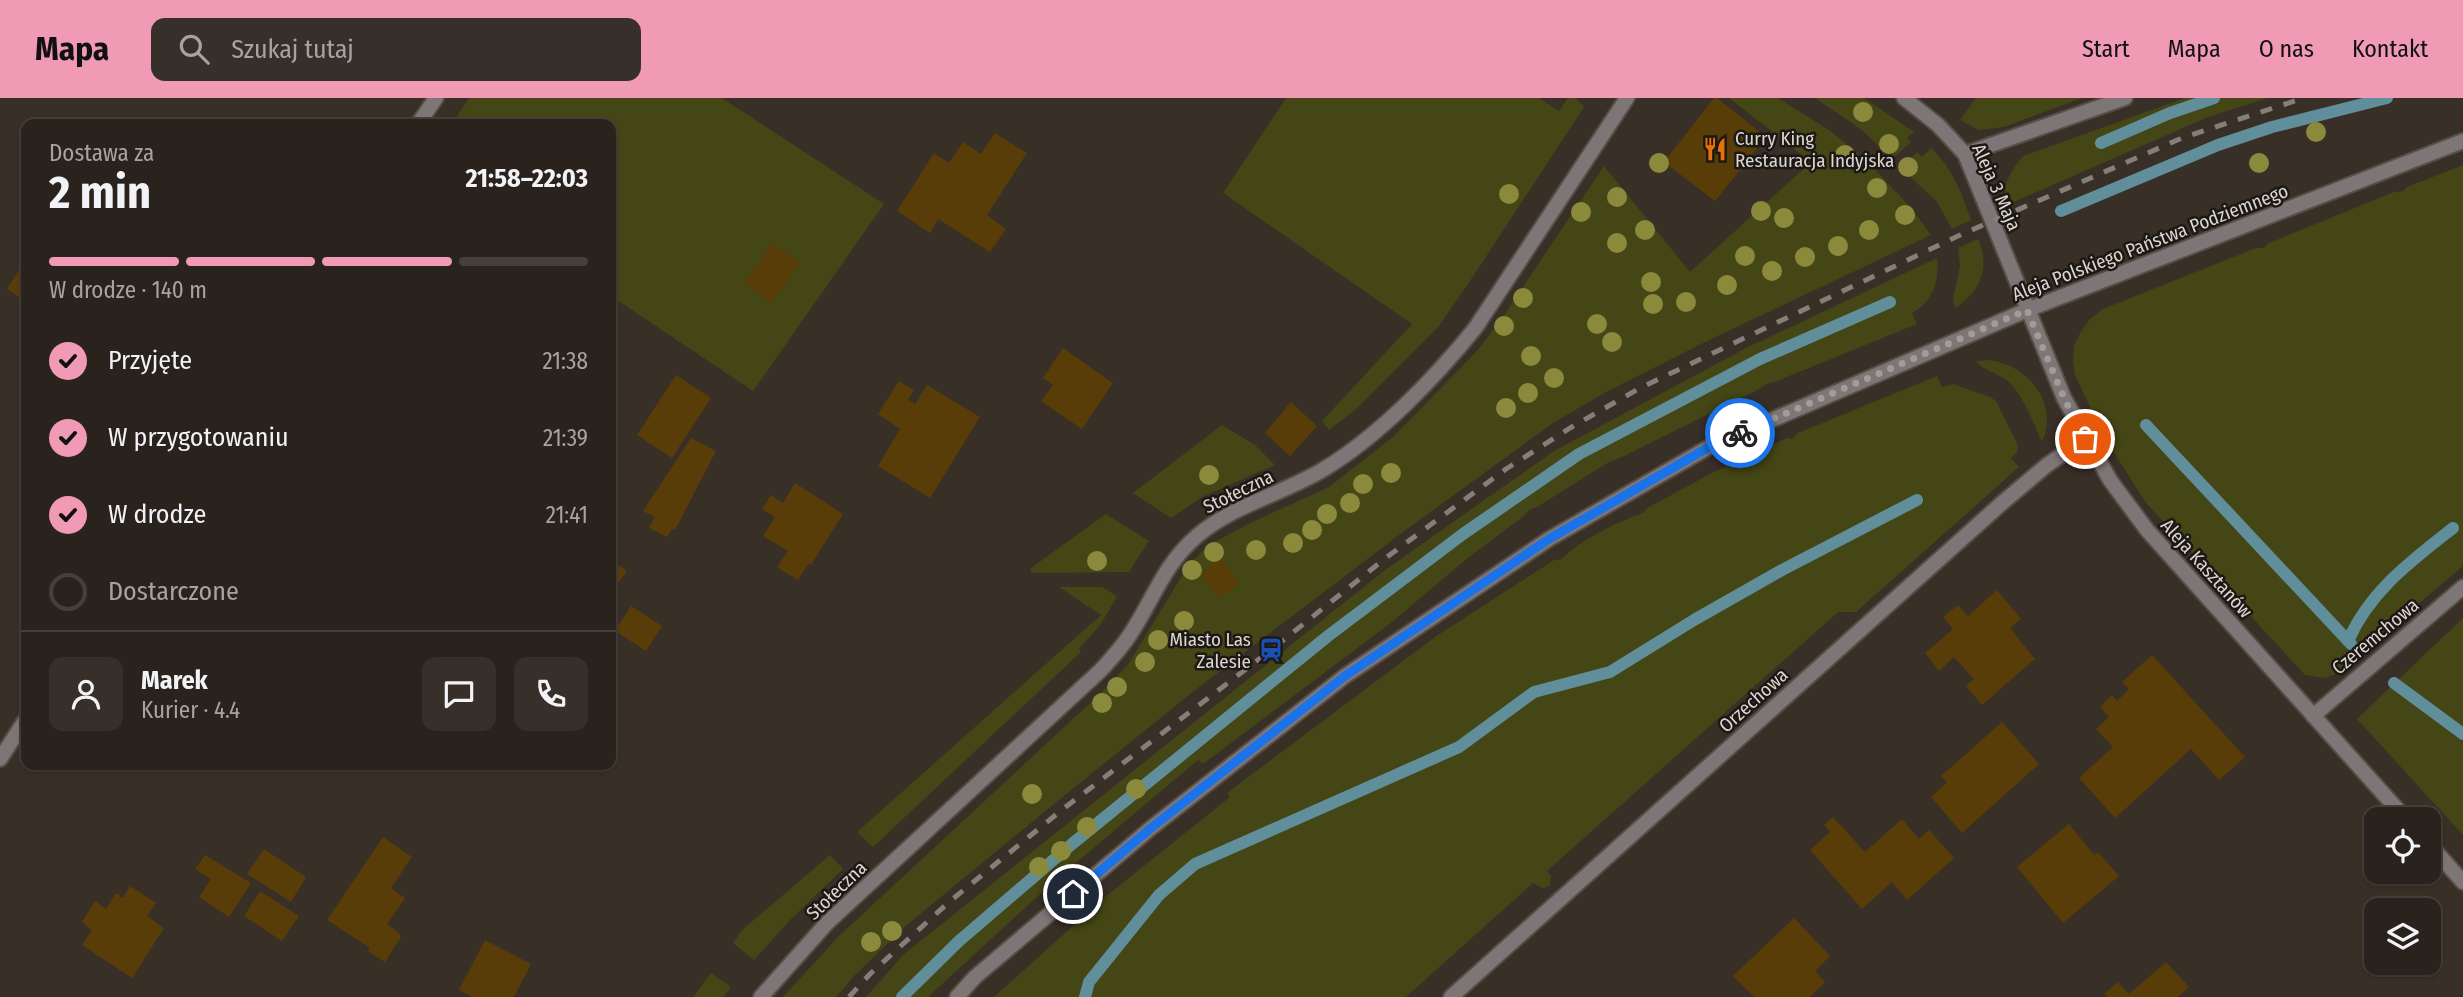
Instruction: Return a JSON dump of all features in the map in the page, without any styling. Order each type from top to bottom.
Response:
[{"type":"street","points":[[421,119],[436,98]]},
{"type":"street","name":"Stołeczna","points":[[761,997],[827,923],[1101,670],[1132,632],[1173,559],[1194,538],[1209,526],[1295,485],[1352,450],[1384,425],[1459,349],[1627,98]]},
{"type":"street","name":"Aleja 3 Maja","points":[[1904,98],[1938,125],[1965,154],[2027,310]]},
{"type":"street","points":[[1965,154],[2125,98]]},
{"type":"street","name":"Aleja Polskiego Państwa Podziemnego","points":[[957,997],[975,977],[1151,828],[1345,676],[1549,539],[1709,447],[2027,310],[2463,141]]},
{"type":"street","name":"Aleja Kasztanów","points":[[2027,310],[2064,398],[2085,439],[2147,530],[2395,807]]},
{"type":"street","name":"Orzechowa","points":[[1451,997],[2002,503],[2047,465],[2085,439]]},
{"type":"street","name":"Czeremchowa","points":[[2313,716],[2463,587]]},
{"type":"street","points":[[0,759],[21,727]]},
{"type":"street","points":[[2441,857],[2463,882]]},
{"type":"shaded area","points":[[469,98],[722,98],[884,204],[753,391],[616,299],[616,119],[455,119]]},
{"type":"shaded area","points":[[1286,98],[1539,98],[1559,111],[1568,98],[1576,98],[1584,107],[1439,326],[1354,411],[1329,430],[1322,421],[1412,324],[1223,193]]},
{"type":"shaded area","points":[[1729,98],[1778,98],[1829,130],[1866,160],[1912,209],[1931,235],[1707,341],[1606,392],[1553,423],[1399,535],[1199,687],[908,924],[836,997],[783,997],[838,937],[1103,691],[1129,663],[1188,566],[1209,545],[1329,487],[1393,437],[1478,350],[1604,166],[1690,272],[1811,162]]},
{"type":"shaded area","points":[[1815,98],[1864,98],[1914,132],[1907,138],[1911,142],[1892,159],[1862,130]]},
{"type":"shaded area","points":[[1976,98],[2082,98],[2004,127],[1979,130],[1960,120]]},
{"type":"shaded area","points":[[2185,98],[2268,98],[2208,117],[2009,204],[2006,185],[2023,156]]},
{"type":"shaded area","points":[[1931,148],[1951,172],[1971,220],[1952,229],[1937,202],[1901,168],[1917,152],[1922,157]]},
{"type":"shaded area","points":[[2463,165],[2463,566],[2334,675],[2324,678],[2305,675],[2146,503],[2104,437],[2075,375],[2074,346],[2090,319],[2103,309],[2256,248],[2264,248],[2269,243]]},
{"type":"shaded area","points":[[1978,239],[1983,259],[1981,278],[1971,295],[1955,308],[1953,299],[1960,266],[1958,248]]},
{"type":"shaded area","points":[[1937,258],[1933,290],[1925,303],[1912,313],[1917,324],[1766,384],[1609,462],[1530,509],[1392,622],[1203,764],[1198,760],[1051,884],[928,997],[866,997],[904,954],[1385,570],[1554,451],[1746,348]]},
{"type":"shaded area","points":[[1990,360],[2017,370],[2037,389],[2047,414],[2042,442],[2028,410],[2014,388],[2005,379],[1976,361]]},
{"type":"shaded area","points":[[1937,376],[1942,387],[1953,384],[1996,401],[2018,445],[2017,452],[2011,458],[2019,467],[1856,612],[1838,612],[1547,871],[1551,876],[1550,886],[1542,888],[1533,883],[1406,997],[994,997],[1105,897],[1230,797],[1227,793],[1435,637],[1554,560],[1562,559],[1588,539],[1643,513],[1647,508],[1712,473],[1787,438],[1792,439],[1798,433]]},
{"type":"shaded area","points":[[1222,425],[1255,445],[1275,465],[1202,497],[1171,518],[1133,493]]},
{"type":"shaded area","points":[[1106,514],[1149,541],[1129,572],[1031,573],[1031,568]]},
{"type":"shaded area","points":[[1059,587],[1102,587],[1117,596],[1101,624],[1079,649],[1081,652],[873,847],[857,832],[1101,615]]},
{"type":"shaded area","points":[[2463,618],[2463,835],[2441,811],[2441,807],[2437,807],[2357,719]]},
{"type":"shaded area","points":[[830,855],[843,869],[790,920],[754,960],[733,943],[742,930]]},
{"type":"shaded area","points":[[711,973],[731,987],[723,997],[693,997]]},
{"type":"building","name":"Curry King Restauracja Indyjska","points":[[1714,98],[1766,137],[1715,201],[1664,162]]},
{"type":"building","points":[[995,133],[1027,153],[987,215],[1006,229],[990,252],[938,219],[930,233],[897,211],[934,153],[949,163],[963,142],[981,154]]},
{"type":"building","points":[[772,243],[800,262],[771,303],[744,283]]},
{"type":"building","points":[[21,267],[21,299],[7,289]]},
{"type":"building","points":[[1063,348],[1113,383],[1082,429],[1041,401],[1053,385],[1043,378]]},
{"type":"building","points":[[676,375],[711,398],[672,458],[637,435]]},
{"type":"building","points":[[899,381],[914,390],[908,400],[915,404],[927,385],[980,417],[930,498],[878,466],[900,429],[878,414]]},
{"type":"building","points":[[1291,402],[1317,426],[1290,456],[1265,433]]},
{"type":"building","points":[[691,438],[716,451],[675,530],[672,529],[667,537],[649,528],[655,517],[643,511]]},
{"type":"building","points":[[795,483],[843,514],[811,565],[808,564],[798,580],[777,567],[788,551],[763,536],[775,517],[762,509],[771,495],[783,503]]},
{"type":"building","name":"Miasto Las Zalesie","points":[[1220,558],[1239,583],[1220,598],[1201,574]]},
{"type":"building","points":[[616,563],[627,571],[616,586]]},
{"type":"building","points":[[1997,590],[2021,619],[2010,628],[2035,659],[1982,705],[1966,686],[1974,679],[1954,657],[1939,671],[1925,653],[1953,629],[1943,617],[1958,605],[1968,616]]},
{"type":"building","points":[[631,606],[662,626],[646,651],[616,629]]},
{"type":"building","points":[[2152,655],[2245,757],[2219,780],[2191,749],[2115,818],[2079,778],[2113,747],[2096,729],[2109,717],[2100,707],[2112,695],[2117,701],[2129,689],[2122,682]]},
{"type":"building","points":[[2002,722],[2039,764],[1962,833],[1931,797],[1947,782],[1941,776]]},
{"type":"building","points":[[1833,817],[1865,852],[1902,819],[1919,839],[1929,830],[1954,858],[1907,900],[1892,882],[1862,909],[1810,850],[1830,832],[1824,825]]},
{"type":"building","points":[[2069,824],[2094,855],[2098,852],[2119,876],[2063,923],[2017,867]]},
{"type":"building","points":[[383,837],[412,857],[391,888],[405,898],[387,924],[401,937],[385,962],[368,951],[370,948],[327,920]]},
{"type":"building","points":[[264,849],[306,877],[291,902],[247,874]]},
{"type":"building","points":[[205,855],[251,883],[229,917],[199,897],[211,879],[195,869]]},
{"type":"building","points":[[130,886],[156,903],[147,916],[164,928],[132,978],[82,945],[92,930],[82,922],[95,901],[106,909],[116,893],[123,898]]},
{"type":"building","points":[[260,891],[299,916],[282,941],[244,916]]},
{"type":"building","points":[[1794,918],[1830,956],[1815,971],[1825,982],[1810,997],[1754,997],[1733,976]]},
{"type":"building","points":[[485,940],[531,964],[514,997],[473,997],[459,990]]},
{"type":"building","points":[[2166,962],[2189,987],[2178,997],[2107,997],[2104,994],[2118,982],[2129,994]]},
{"type":"waterway","points":[[2101,143],[2170,113],[2214,98]]},
{"type":"waterway","points":[[2061,211],[2218,145],[2272,127],[2387,98]]},
{"type":"waterway","points":[[902,997],[959,941],[1072,844],[1328,636],[1463,534],[1579,454],[1760,359],[1890,302]]},
{"type":"waterway","points":[[2146,425],[2351,644]]},
{"type":"waterway","points":[[1085,997],[1089,982],[1159,895],[1195,864],[1459,747],[1534,692],[1610,672],[1782,570],[1917,500]]},
{"type":"waterway","points":[[2348,641],[2368,607],[2393,578],[2453,528]]},
{"type":"waterway","points":[[2394,683],[2463,734]]},
{"type":"railway","points":[[849,997],[870,974],[949,902],[1063,809],[1271,650],[1387,557],[1506,469],[1570,428],[1640,388],[1958,236],[2182,138],[2304,98]]},
{"type":"way so far","points":[[1740,433],[2027,310],[2052,372],[2085,439]]},
{"type":"place","name":"Curry King Restauracja Indyjska","points":[[1715,149]]},
{"type":"place","name":"Miasto Las Zalesie","points":[[1271,650]]},
{"type":"route","points":[[1073,894],[1151,828],[1345,676],[1549,539],[1709,447],[1740,433]]}]
